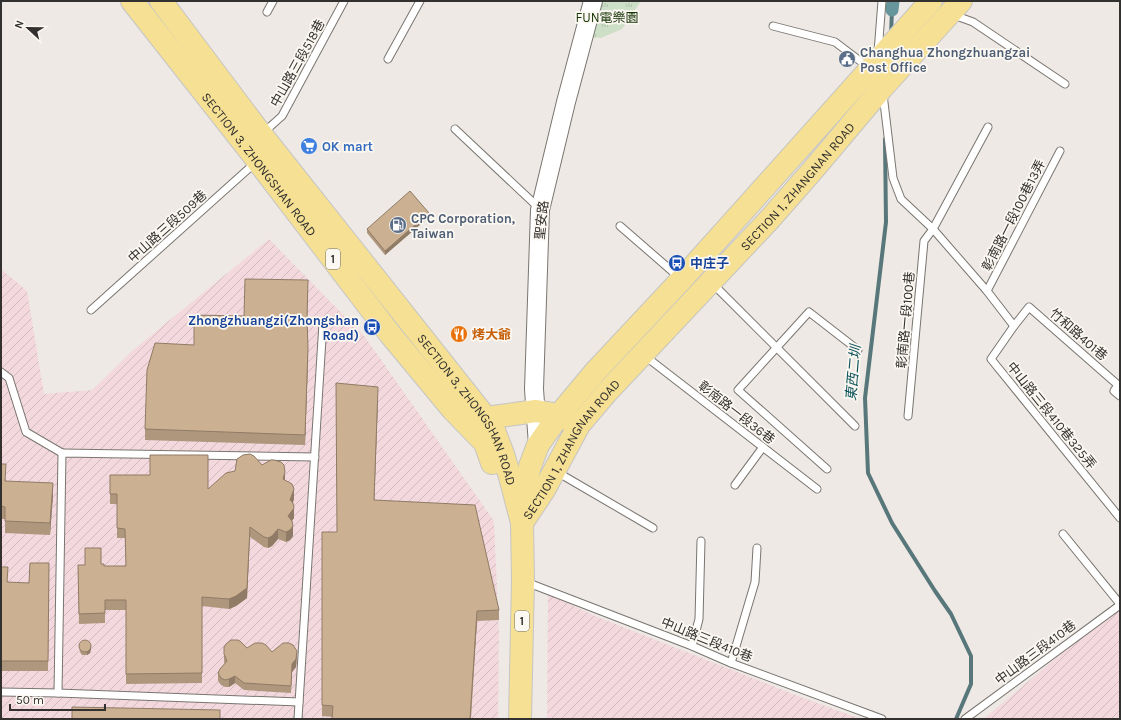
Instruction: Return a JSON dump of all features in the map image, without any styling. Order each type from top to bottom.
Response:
[{"type":"main road","name":"SECTION 3, ZHONGSHAN ROAD","points":[[132,1],[256,146],[484,431],[510,477],[522,523],[520,719]]},
{"type":"main road","name":"SECTION 3, ZHONGSHAN ROAD","points":[[161,1],[256,146]]},
{"type":"main road","name":"SECTION 1, ZHANGNAN ROAD","points":[[522,523],[525,486],[544,425],[682,279],[876,78],[942,5]]},
{"type":"main road","name":"SECTION 1, ZHANGNAN ROAD","points":[[522,523],[544,490],[579,425],[643,354],[773,216],[812,171],[876,78]]},
{"type":"main road","points":[[484,431],[508,430],[544,425],[579,425]]},
{"type":"street","name":"聖安路","points":[[544,425],[534,389],[540,210],[566,102],[593,1]]},
{"type":"lane","points":[[267,12],[272,1]]},
{"type":"lane","name":"中山路三段518巷","points":[[256,146],[282,116],[344,1]]},
{"type":"lane","points":[[388,59],[420,1]]},
{"type":"lane","points":[[882,1],[876,78],[893,178],[901,199],[933,229],[987,291],[1014,326]]},
{"type":"lane","points":[[942,5],[973,22],[1065,84]]},
{"type":"lane","points":[[773,26],[835,42],[876,78]]},
{"type":"lane","name":"彰南路一段100巷","points":[[908,416],[924,241],[933,229],[988,127]]},
{"type":"lane","points":[[455,129],[540,210]]},
{"type":"lane","name":"中山路三段509巷","points":[[92,310],[256,146]]},
{"type":"lane","name":"彰南路一段100巷13弄","points":[[987,291],[1060,150]]},
{"type":"lane","points":[[620,226],[682,279]]},
{"type":"lane","points":[[710,282],[855,426]]},
{"type":"lane","name":"竹和路401巷","points":[[1014,326],[1030,308],[1118,385],[1114,391],[1120,396]]},
{"type":"lane","points":[[827,469],[738,390],[809,312],[858,350]]},
{"type":"lane","points":[[298,719],[323,323]]},
{"type":"lane","name":"中山路三段410巷325弄","points":[[1014,326],[991,359],[1120,518]]},
{"type":"lane","name":"彰南路一段36巷","points":[[643,354],[817,489]]},
{"type":"lane","points":[[1,372],[9,378],[26,432],[62,453],[315,457]]},
{"type":"lane","points":[[735,486],[763,447]]},
{"type":"lane","points":[[58,693],[62,453]]},
{"type":"lane","points":[[555,471],[654,528]]},
{"type":"lane","points":[[1063,534],[1120,604]]},
{"type":"lane","points":[[692,646],[699,619],[701,541]]},
{"type":"lane","points":[[731,663],[755,582],[757,548]]},
{"type":"lane","name":"中山路三段410巷","points":[[522,580],[692,646],[731,663],[882,719]]},
{"type":"lane","name":"中山路三段410巷","points":[[965,719],[1120,604]]},
{"type":"lane","points":[[1,692],[299,702]]},
{"type":"shaded area","points":[[269,239],[365,337],[494,521],[499,633],[498,719],[1,719],[1,269],[27,291],[44,394],[92,390],[132,351]]},
{"type":"shaded area","points":[[548,594],[595,616],[798,696],[861,719],[547,719]]},
{"type":"shaded area","points":[[1120,604],[1120,719],[981,719],[986,717]]},
{"type":"green space","name":"FUN電樂園","points":[[593,1],[641,1],[622,29],[601,38],[584,37]]},
{"type":"building","name":"CPC Corporation, Taiwan","points":[[410,191],[429,213],[385,251],[367,229]]},
{"type":"building","points":[[245,279],[308,280],[308,348],[305,435],[145,429],[147,370],[155,343],[194,345],[194,315],[244,316]]},
{"type":"building","points":[[336,383],[378,387],[374,500],[475,505],[499,610],[477,611],[470,719],[332,719],[333,706],[322,705],[322,532],[337,532]]},
{"type":"building","points":[[250,454],[254,456],[262,465],[274,460],[281,462],[284,465],[285,472],[283,479],[292,484],[294,489],[290,500],[293,503],[294,508],[288,516],[292,521],[293,526],[286,532],[278,529],[268,538],[264,537],[250,527],[247,588],[229,599],[202,597],[202,673],[126,674],[126,600],[105,600],[105,613],[79,614],[78,565],[85,565],[85,548],[101,548],[101,564],[104,564],[104,566],[126,566],[125,529],[117,528],[117,494],[110,494],[110,475],[150,475],[150,455],[208,455],[208,489],[226,473],[235,471],[237,459],[243,455]]},
{"type":"building","points":[[1,464],[6,464],[5,481],[53,483],[50,523],[5,521],[5,507],[1,506]]},
{"type":"building","points":[[30,563],[49,563],[48,661],[1,661],[1,567],[8,567],[7,582],[29,583]]},
{"type":"building","points":[[85,640],[89,642],[91,646],[89,650],[85,652],[81,650],[79,646],[81,642]]},
{"type":"building","points":[[231,640],[238,640],[247,648],[255,643],[262,643],[272,652],[283,643],[293,645],[297,651],[296,659],[292,664],[291,686],[244,683],[235,676],[225,680],[221,678],[218,673],[227,661],[224,654],[224,647]]},
{"type":"building","points":[[72,707],[220,710],[220,719],[72,719]]},
{"type":"waterway","name":"東西二圳","points":[[892,10],[893,1]]},
{"type":"waterway","name":"東西二圳","points":[[891,35],[892,10]]},
{"type":"waterway","name":"東西二圳","points":[[885,139],[886,222],[865,398],[868,473],[892,523],[951,614],[971,656],[971,684],[956,719]]},
{"type":"place","name":"Changhua Zhongzhuangzai Post Office","points":[[847,59]]},
{"type":"place","name":"OK mart","points":[[309,146]]},
{"type":"place","name":"CPC Corporation, Taiwan","points":[[398,225]]},
{"type":"place","name":"中庄子","points":[[677,263]]},
{"type":"place","name":"Zhongzhuangzi(Zhongshan Road)","points":[[372,327]]},
{"type":"place","name":"烤大爺","points":[[459,334]]}]
